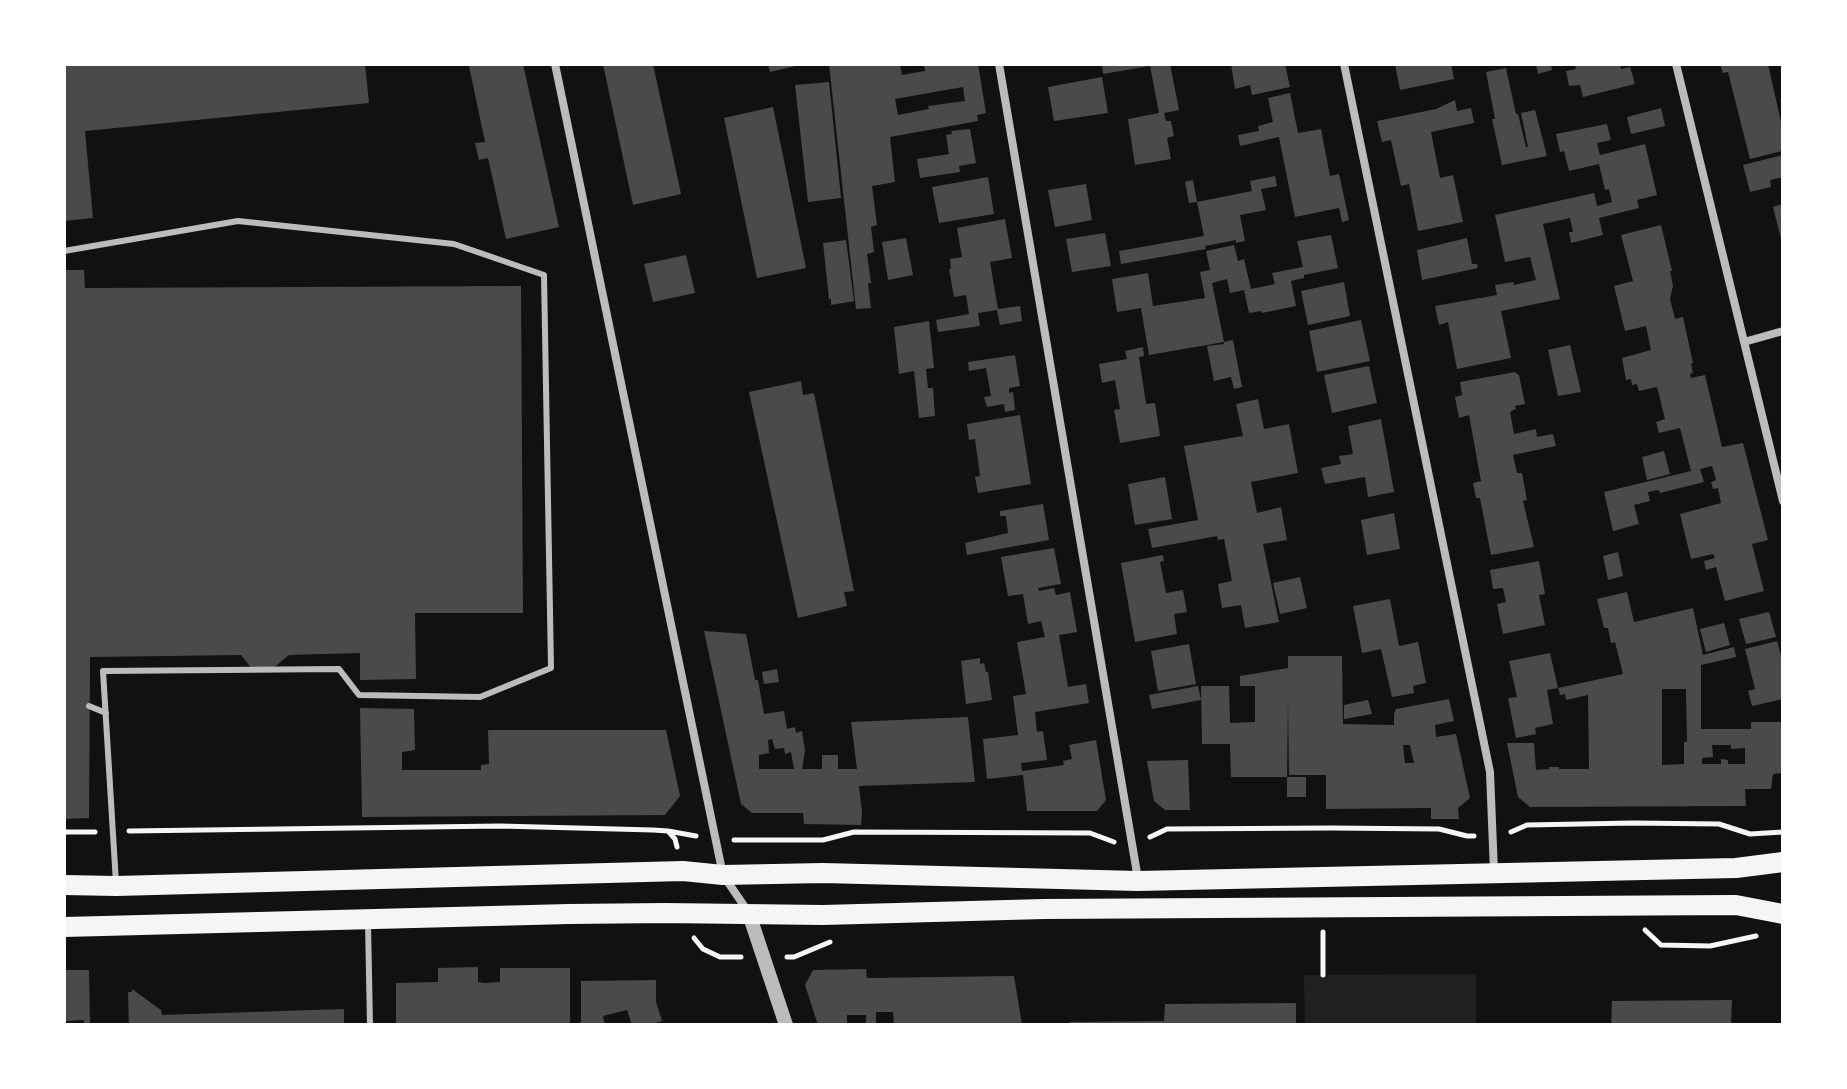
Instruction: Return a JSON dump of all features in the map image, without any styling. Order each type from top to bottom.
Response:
[{"type":"main road","points":[[1736,868],[1783,862]]},
{"type":"main road","points":[[64,885],[523,877],[661,871],[723,875],[823,873],[1138,881],[1783,869]]},
{"type":"main road","points":[[64,927],[569,914],[823,915],[1044,909],[1783,904]]},
{"type":"main road","points":[[1736,905],[1783,914]]},
{"type":"street","points":[[555,64],[723,875],[749,914],[786,1025]]},
{"type":"street","points":[[999,64],[1138,881]]},
{"type":"street","points":[[1344,64],[1490,772],[1494,874]]},
{"type":"street","points":[[1676,64],[1783,501]]},
{"type":"street","points":[[1744,342],[1783,331]]},
{"type":"lane","points":[[64,251],[238,221],[454,244],[544,275],[551,668],[480,697],[359,695],[339,669],[103,671],[116,886]]},
{"type":"lane","points":[[89,706],[106,713]]},
{"type":"lane","points":[[368,919],[370,1025]]},
{"type":"path","points":[[746,841],[823,840],[854,832],[1090,833],[1118,843],[1143,840],[1167,829],[1439,829],[1467,836],[1507,834],[1527,825],[1633,823],[1719,824],[1750,834],[1783,832]]},
{"type":"path","points":[[64,832],[485,826],[653,830]]},
{"type":"path","points":[[1323,907],[1323,975]]},
{"type":"shaded area","points":[[1476,974],[1476,1025],[1305,1025],[1304,975]]},
{"type":"building","points":[[64,64],[365,64],[369,103],[85,131],[93,218],[64,221]]},
{"type":"building","points":[[523,64],[559,227],[506,239],[488,158],[479,160],[475,143],[485,142],[469,66]]},
{"type":"building","points":[[603,64],[653,64],[681,194],[633,205]]},
{"type":"building","points":[[768,64],[800,64],[800,65],[770,72]]},
{"type":"building","points":[[829,64],[900,64],[902,75],[925,71],[924,64],[978,64],[986,113],[977,115],[978,121],[890,137],[895,182],[872,186],[877,225],[871,227],[874,252],[867,254],[871,308],[856,309]],"holes":[[[963,87],[965,101],[928,106],[929,109],[898,115],[895,99]]]},
{"type":"building","points":[[1102,64],[1170,64],[1179,110],[1164,113],[1166,121],[1171,121],[1174,136],[1167,138],[1171,159],[1135,165],[1128,119],[1159,113],[1150,66],[1103,74]]},
{"type":"building","points":[[1231,64],[1285,64],[1290,87],[1252,95],[1250,85],[1235,89]]},
{"type":"building","points":[[1395,64],[1451,64],[1454,79],[1400,90]]},
{"type":"building","points":[[1536,64],[1551,64],[1552,70],[1538,74]]},
{"type":"building","points":[[1575,64],[1620,64],[1621,69],[1630,67],[1635,84],[1583,97],[1580,85],[1569,86],[1566,71],[1576,69]]},
{"type":"building","points":[[1720,64],[1768,64],[1783,131],[1782,151],[1750,159],[1728,72],[1723,73]]},
{"type":"building","points":[[1506,68],[1526,147],[1521,113],[1535,110],[1547,156],[1502,165],[1486,72]]},
{"type":"building","points":[[1102,77],[1108,113],[1054,121],[1048,87]]},
{"type":"building","points":[[829,82],[841,198],[808,202],[795,85]]},
{"type":"building","points":[[1290,93],[1298,133],[1321,129],[1330,176],[1339,174],[1349,220],[1342,222],[1339,208],[1295,217],[1279,137],[1240,146],[1238,135],[1259,131],[1258,126],[1273,122],[1268,98]]},
{"type":"building","points":[[1455,100],[1457,111],[1471,108],[1474,123],[1431,132],[1440,178],[1453,175],[1463,222],[1418,231],[1409,184],[1401,186],[1391,140],[1382,142],[1377,121],[1436,109]]},
{"type":"building","points":[[773,107],[806,268],[757,278],[724,118]]},
{"type":"building","points":[[1661,108],[1665,126],[1631,134],[1627,117]]},
{"type":"building","points":[[1607,124],[1611,140],[1597,143],[1600,155],[1645,144],[1657,195],[1637,200],[1639,208],[1599,218],[1603,235],[1571,243],[1569,232],[1573,232],[1570,218],[1543,224],[1560,299],[1501,311],[1511,358],[1457,369],[1448,322],[1439,325],[1435,306],[1497,295],[1495,285],[1536,280],[1530,257],[1505,262],[1495,215],[1594,193],[1597,206],[1612,202],[1609,189],[1605,190],[1599,164],[1569,171],[1556,134]]},
{"type":"building","points":[[970,129],[976,163],[959,166],[960,172],[920,178],[917,159],[949,154],[946,135],[952,134],[951,131]]},
{"type":"building","points":[[1783,155],[1783,177],[1770,180],[1771,187],[1750,192],[1743,165]]},
{"type":"building","points":[[1275,176],[1277,186],[1261,189],[1266,210],[1240,215],[1245,241],[1236,243],[1236,240],[1205,246],[1206,249],[1121,264],[1119,251],[1204,236],[1197,202],[1252,191],[1250,181]]},
{"type":"building","points":[[988,177],[994,214],[939,223],[932,187]]},
{"type":"building","points":[[1193,180],[1197,202],[1189,203],[1185,182]]},
{"type":"building","points":[[1086,184],[1092,220],[1055,227],[1048,190]]},
{"type":"building","points":[[1783,204],[1783,243],[1782,243],[1773,207]]},
{"type":"building","points":[[1005,219],[1012,258],[990,262],[998,309],[1020,306],[1022,321],[1000,325],[997,310],[978,313],[980,326],[938,332],[936,320],[969,314],[966,295],[954,297],[949,269],[950,259],[962,257],[957,228]]},
{"type":"building","points":[[1661,225],[1672,271],[1670,299],[1675,319],[1683,317],[1693,363],[1691,378],[1705,375],[1722,447],[1743,443],[1768,540],[1752,544],[1764,591],[1725,601],[1716,567],[1706,570],[1704,561],[1715,558],[1713,554],[1691,559],[1680,514],[1721,503],[1718,488],[1713,489],[1711,482],[1716,480],[1712,466],[1700,469],[1704,482],[1660,493],[1658,490],[1648,492],[1650,501],[1634,505],[1639,524],[1613,531],[1604,492],[1691,471],[1680,428],[1659,433],[1656,422],[1665,419],[1657,387],[1639,391],[1637,384],[1632,385],[1631,379],[1626,380],[1622,358],[1651,350],[1646,326],[1625,331],[1614,286],[1633,281],[1621,235]]},
{"type":"building","points":[[1105,233],[1111,266],[1072,272],[1066,239]]},
{"type":"building","points":[[1331,235],[1338,268],[1291,281],[1296,306],[1249,313],[1244,290],[1230,293],[1227,279],[1212,283],[1224,342],[1149,355],[1141,308],[1117,312],[1112,279],[1148,273],[1153,306],[1205,298],[1200,272],[1210,270],[1206,251],[1234,245],[1238,261],[1244,259],[1251,289],[1275,284],[1272,273],[1303,267],[1297,241]]},
{"type":"building","points":[[906,238],[913,275],[888,280],[882,242]]},
{"type":"building","points":[[1467,238],[1472,264],[1477,264],[1478,268],[1422,280],[1417,250]]},
{"type":"building","points":[[846,240],[854,301],[831,305],[823,243]]},
{"type":"building","points":[[686,255],[695,293],[653,302],[644,264]]},
{"type":"building","points":[[64,270],[84,270],[85,288],[521,286],[523,613],[415,613],[416,679],[360,680],[360,653],[289,655],[272,669],[253,670],[241,655],[90,657],[89,818],[64,819]]},
{"type":"building","points":[[1344,282],[1350,316],[1308,325],[1301,291]]},
{"type":"building","points":[[1361,320],[1370,361],[1317,372],[1309,331]]},
{"type":"building","points":[[929,321],[934,368],[926,369],[928,388],[933,388],[935,416],[919,418],[914,371],[899,374],[894,327]]},
{"type":"building","points":[[1233,340],[1242,387],[1234,389],[1231,377],[1214,381],[1207,346]]},
{"type":"building","points":[[1570,345],[1581,392],[1558,396],[1548,350]]},
{"type":"building","points":[[1143,347],[1144,356],[1139,357],[1146,404],[1155,403],[1160,436],[1120,443],[1114,410],[1120,409],[1115,380],[1102,383],[1099,364],[1127,359],[1125,351]]},
{"type":"building","points":[[1015,355],[1020,386],[1009,388],[1009,393],[1013,392],[1015,410],[1005,412],[1004,404],[987,407],[984,397],[991,396],[986,368],[969,371],[968,362]]},
{"type":"building","points":[[1369,366],[1377,403],[1332,413],[1324,375]]},
{"type":"building","points":[[1515,372],[1519,375],[1525,404],[1515,406],[1516,409],[1510,412],[1514,434],[1536,429],[1537,437],[1553,434],[1556,446],[1513,455],[1517,473],[1522,473],[1527,500],[1523,501],[1534,547],[1491,555],[1480,498],[1476,498],[1473,483],[1481,481],[1469,415],[1459,418],[1455,397],[1462,395],[1460,382]]},
{"type":"building","points":[[801,381],[803,395],[814,393],[854,591],[844,592],[847,606],[798,618],[749,392]]},
{"type":"building","points":[[1258,399],[1264,429],[1289,424],[1298,473],[1251,482],[1257,513],[1281,507],[1287,540],[1263,544],[1279,622],[1245,628],[1241,605],[1222,608],[1218,584],[1232,581],[1224,539],[1218,540],[1217,536],[1152,548],[1148,529],[1198,520],[1184,446],[1243,436],[1236,404]]},
{"type":"building","points":[[1020,415],[1031,484],[978,493],[975,477],[980,476],[975,439],[969,440],[967,424]]},
{"type":"building","points":[[1381,419],[1394,492],[1368,497],[1365,477],[1325,484],[1321,468],[1341,464],[1339,456],[1353,454],[1348,426]]},
{"type":"building","points":[[1664,451],[1670,474],[1647,480],[1642,457]]},
{"type":"building","points":[[1165,477],[1172,519],[1135,525],[1128,484]]},
{"type":"building","points":[[1043,504],[1049,540],[967,555],[965,543],[1008,533],[1006,516],[1000,516],[1000,511]]},
{"type":"building","points":[[1394,513],[1400,549],[1367,555],[1361,520]]},
{"type":"building","points":[[1054,548],[1061,584],[1038,588],[1039,591],[1054,588],[1056,595],[1070,592],[1077,632],[1059,635],[1068,687],[1086,684],[1089,703],[1035,712],[1037,732],[1043,731],[1047,760],[1021,763],[1022,771],[1064,765],[1063,761],[1072,759],[1069,745],[1096,740],[1106,800],[1097,811],[1027,811],[1023,775],[987,779],[983,739],[1018,735],[1013,696],[1026,694],[1017,642],[1045,637],[1041,621],[1028,624],[1023,594],[1008,596],[1001,557]]},
{"type":"building","points":[[1618,552],[1623,576],[1608,580],[1603,556]]},
{"type":"building","points":[[1163,555],[1164,561],[1160,562],[1166,593],[1183,590],[1187,612],[1174,614],[1177,634],[1135,642],[1121,563]]},
{"type":"building","points":[[1539,561],[1545,594],[1539,595],[1545,625],[1503,634],[1497,604],[1506,602],[1503,588],[1493,589],[1490,570]]},
{"type":"building","points":[[1300,577],[1307,608],[1280,614],[1273,583]]},
{"type":"building","points":[[1627,592],[1634,622],[1693,608],[1703,655],[1734,647],[1736,657],[1701,665],[1701,729],[1751,729],[1751,722],[1783,722],[1783,773],[1773,774],[1771,789],[1745,789],[1746,806],[1530,807],[1518,797],[1507,743],[1534,743],[1536,770],[1549,767],[1589,769],[1588,695],[1566,700],[1565,694],[1560,695],[1558,688],[1623,674],[1615,642],[1611,643],[1608,628],[1604,628],[1597,599]],"holes":[[[1662,689],[1686,689],[1687,742],[1684,742],[1684,764],[1662,765]],[[1712,745],[1745,748],[1745,764],[1728,764],[1728,760],[1721,759],[1721,764],[1702,764],[1702,758],[1713,757]]]},
{"type":"building","points":[[1390,599],[1399,646],[1418,642],[1426,683],[1413,686],[1414,693],[1392,697],[1381,649],[1362,653],[1353,606]]},
{"type":"building","points":[[1769,612],[1776,637],[1746,644],[1739,619]]},
{"type":"building","points":[[1724,623],[1730,645],[1706,652],[1700,629]]},
{"type":"building","points":[[704,631],[746,634],[764,714],[784,711],[787,729],[795,727],[796,733],[802,731],[805,751],[802,769],[822,769],[822,755],[838,755],[838,769],[857,769],[851,722],[968,717],[975,782],[859,786],[861,825],[804,824],[803,813],[752,813],[741,804]],"holes":[[[772,739],[775,749],[784,748],[785,754],[791,752],[794,769],[759,769],[759,755],[769,753],[768,740]]]},
{"type":"building","points":[[1777,641],[1783,664],[1783,699],[1752,706],[1748,691],[1755,689],[1745,649]]},
{"type":"building","points":[[1189,644],[1196,684],[1158,691],[1151,651]]},
{"type":"building","points":[[1550,653],[1558,688],[1547,690],[1553,724],[1535,728],[1536,734],[1516,738],[1508,698],[1517,697],[1509,661]]},
{"type":"building","points":[[1288,656],[1342,656],[1343,724],[1394,725],[1396,709],[1449,699],[1454,721],[1435,725],[1436,737],[1456,734],[1470,798],[1458,808],[1459,819],[1431,819],[1431,808],[1326,809],[1326,775],[1289,775],[1288,702],[1287,777],[1231,777],[1230,744],[1202,744],[1201,686],[1229,686],[1230,723],[1255,722],[1255,686],[1240,686],[1240,676],[1288,668]],"holes":[[[1403,745],[1410,745],[1414,763],[1405,763]]]},
{"type":"building","points":[[980,658],[980,664],[984,663],[988,672],[992,700],[966,704],[961,661]]},
{"type":"building","points":[[777,669],[779,682],[764,684],[762,672]]},
{"type":"building","points":[[1198,686],[1201,700],[1152,709],[1149,695]]},
{"type":"building","points":[[1368,700],[1372,714],[1344,719],[1344,705]]},
{"type":"building","points":[[360,708],[414,709],[415,750],[402,752],[402,770],[481,770],[481,765],[489,764],[488,730],[666,730],[680,796],[665,815],[362,817]]},
{"type":"building","points":[[1188,760],[1190,810],[1165,810],[1154,801],[1147,761]]},
{"type":"building","points":[[1287,777],[1306,777],[1306,797],[1287,797]]},
{"type":"building","points":[[478,967],[478,982],[485,983],[500,982],[500,968],[570,968],[570,1025],[396,1025],[396,983],[438,982],[438,968]]},
{"type":"building","points":[[866,969],[867,978],[1014,976],[1022,1025],[894,1025],[893,1012],[876,1012],[876,1025],[866,1025],[866,1015],[847,1015],[847,1025],[818,1025],[805,985],[813,970]]},
{"type":"building","points":[[64,970],[89,970],[90,1025],[84,1025],[84,1020],[64,1021]]},
{"type":"building","points":[[656,980],[656,1002],[662,1021],[632,1025],[627,1010],[603,1016],[605,1025],[574,1025],[581,1022],[581,981]]},
{"type":"building","points":[[132,989],[161,1010],[162,1015],[344,1009],[344,1025],[129,1025],[128,992]]},
{"type":"building","points":[[1732,1000],[1731,1025],[1611,1025],[1612,1001]]},
{"type":"building","points":[[1296,1003],[1296,1025],[1070,1025],[1070,1022],[1164,1021],[1165,1004]]}]
